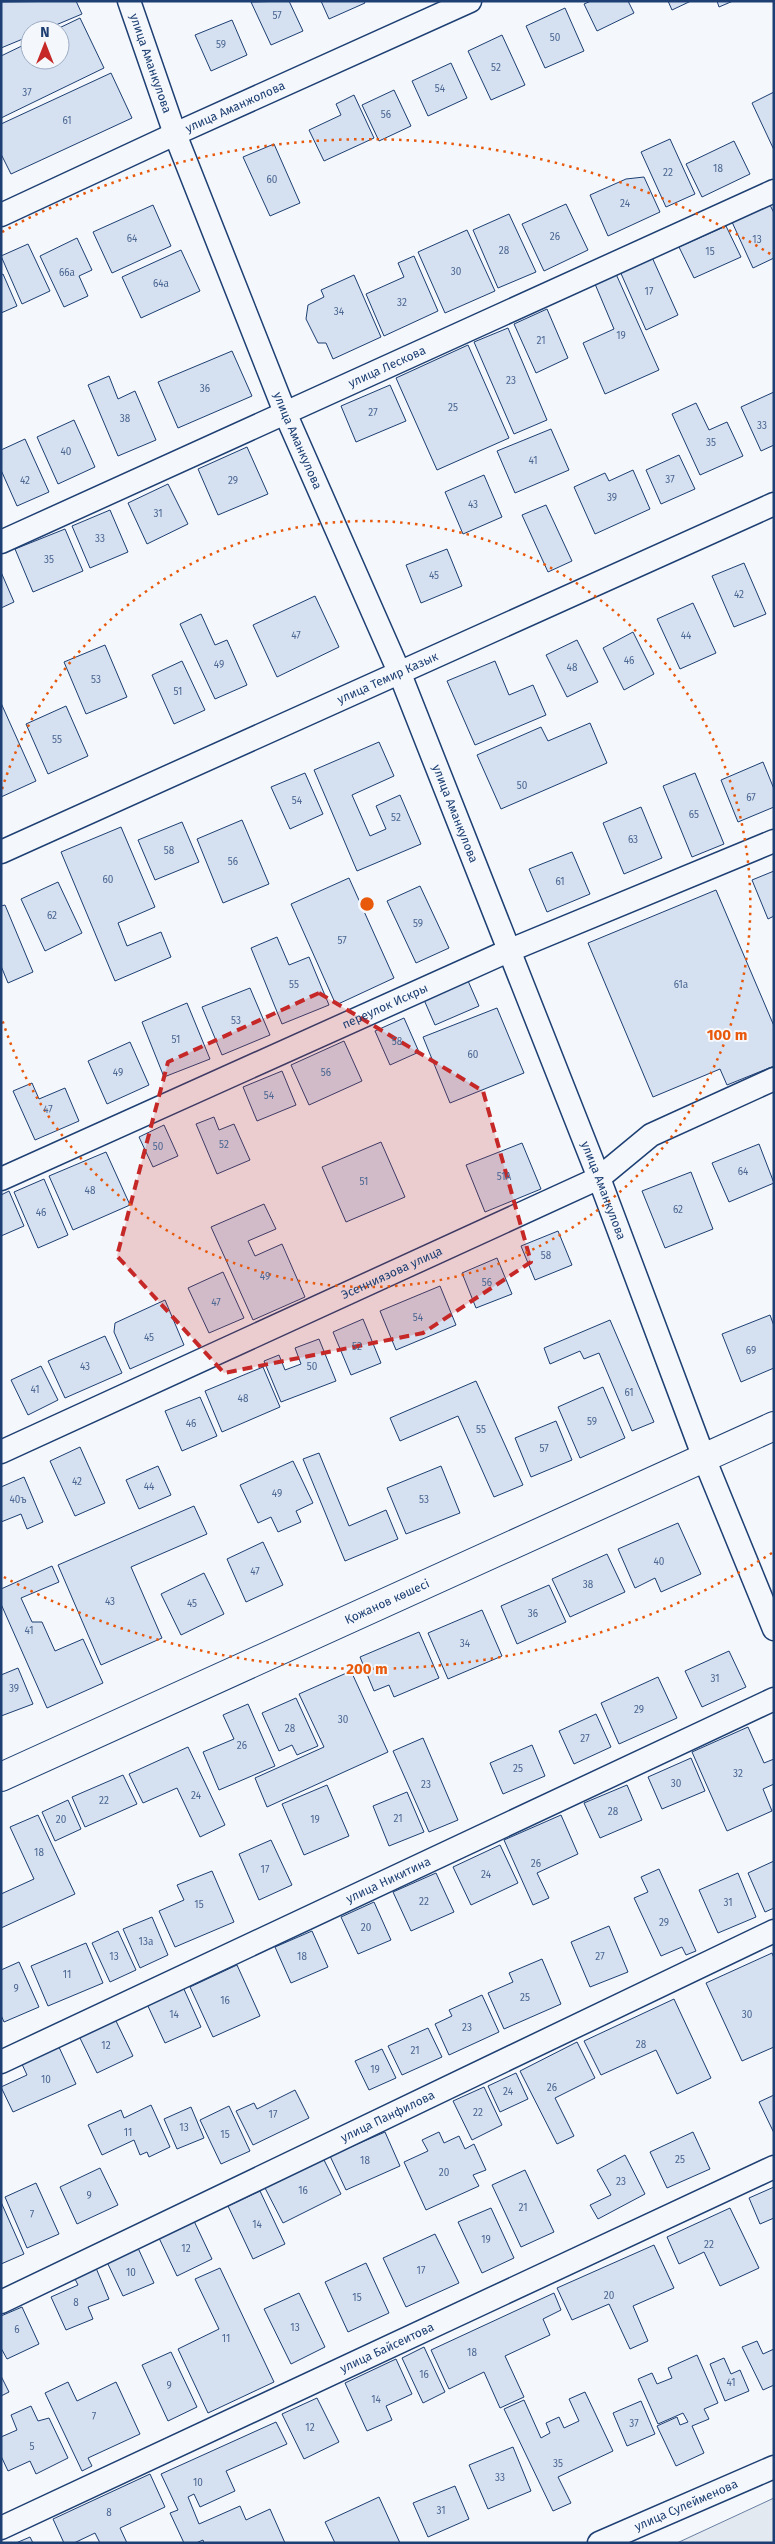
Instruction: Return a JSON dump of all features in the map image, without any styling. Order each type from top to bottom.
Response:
[{"type":"main road","name":"Қожанов көшесі","points":[[1,1778],[774,1426]]},
{"type":"street","name":"улица Аманкулова","points":[[129,1],[175,134],[286,415],[400,674],[599,1178],[704,1458],[774,1629]]},
{"type":"street","name":"улица Аманжолова","points":[[1,215],[470,1]]},
{"type":"street","name":"улица Лескова","points":[[1,542],[286,415],[774,192]]},
{"type":"street","name":"улица Темир Казык","points":[[1,852],[774,504]]},
{"type":"street","name":"переулок Искры","points":[[1,1179],[508,951],[774,841]]},
{"type":"street","name":"Эсенниязова улица","points":[[1,1452],[599,1178],[651,1135],[774,1079]]},
{"type":"street","name":"улица Никитина","points":[[1,2062],[774,1699]]},
{"type":"street","name":"улица Панфилова","points":[[1,2302],[774,1931]]},
{"type":"street","name":"улица Байсеитова","points":[[1,2528],[774,2167]]},
{"type":"street","name":"улица Сулейменова","points":[[599,2543],[774,2467]]},
{"type":"highlighted area","points":[[319,993],[483,1091],[531,1262],[423,1333],[224,1373],[117,1256],[168,1062]]},
{"type":"shaded area","points":[[774,2498],[774,2543],[677,2543]]},
{"type":"building","points":[[76,1],[82,14],[68,20],[20,20],[20,40],[1,48],[1,2]]},
{"type":"building","points":[[289,1],[303,31],[271,45],[251,2]]},
{"type":"building","points":[[321,1],[364,1],[365,3],[329,19]]},
{"type":"building","points":[[591,1],[628,1],[634,13],[597,31],[584,4]]},
{"type":"building","points":[[668,1],[691,1],[672,10]]},
{"type":"building","points":[[717,1],[733,1],[719,7]]},
{"type":"building","points":[[565,8],[584,51],[545,68],[526,26]]},
{"type":"building","points":[[80,18],[104,68],[1,118],[1,56],[20,47],[20,70],[70,70],[70,23]]},
{"type":"building","points":[[232,20],[247,55],[211,71],[195,35]]},
{"type":"building","points":[[502,35],[525,85],[491,100],[468,51]]},
{"type":"building","points":[[451,63],[467,98],[428,116],[412,81]]},
{"type":"building","points":[[111,73],[132,118],[11,174],[1,154],[1,124]]},
{"type":"building","points":[[394,90],[411,126],[379,141],[362,105]]},
{"type":"building","points":[[774,92],[774,150],[752,103]]},
{"type":"building","points":[[354,95],[374,138],[324,161],[309,130],[341,115],[336,104]]},
{"type":"building","points":[[670,139],[695,194],[666,207],[641,152]]},
{"type":"building","points":[[734,141],[750,174],[702,197],[686,164]]},
{"type":"building","points":[[274,144],[300,203],[270,216],[243,157]]},
{"type":"building","points":[[644,177],[660,212],[608,236],[590,195],[626,179]]},
{"type":"building","points":[[566,204],[588,250],[544,271],[522,224]]},
{"type":"building","points":[[153,205],[171,246],[112,273],[93,232]]},
{"type":"building","points":[[770,205],[774,213],[774,258],[753,268],[732,222]]},
{"type":"building","points":[[509,214],[536,272],[498,288],[473,230]]},
{"type":"building","points":[[726,226],[741,257],[694,278],[679,247]]},
{"type":"building","points":[[467,230],[495,291],[445,313],[418,252]]},
{"type":"building","points":[[77,238],[92,270],[79,276],[88,296],[64,307],[40,256]]},
{"type":"building","points":[[28,244],[50,291],[22,304],[1,256]]},
{"type":"building","points":[[181,250],[200,291],[141,318],[122,277]]},
{"type":"building","points":[[651,255],[678,315],[646,330],[619,269]]},
{"type":"building","points":[[414,256],[438,311],[384,336],[366,294],[404,277],[398,263]]},
{"type":"building","points":[[3,274],[17,306],[1,313],[1,275]]},
{"type":"building","points":[[616,274],[659,370],[605,394],[583,343],[614,329],[595,284]]},
{"type":"building","points":[[354,275],[381,337],[333,359],[326,343],[318,343],[306,319],[308,305],[324,297],[321,290]]},
{"type":"building","points":[[547,309],[568,358],[536,373],[514,324]]},
{"type":"building","points":[[508,328],[547,420],[514,434],[474,342]]},
{"type":"building","points":[[468,345],[509,438],[437,470],[396,378]]},
{"type":"building","points":[[232,351],[252,396],[178,428],[158,382]]},
{"type":"building","points":[[109,376],[118,399],[135,391],[156,440],[118,456],[88,385]]},
{"type":"building","points":[[390,385],[406,421],[356,442],[341,406]]},
{"type":"building","points":[[774,392],[774,445],[761,451],[741,407]]},
{"type":"building","points":[[696,403],[709,430],[727,422],[743,456],[700,475],[672,414]]},
{"type":"building","points":[[74,420],[95,467],[58,484],[37,437]]},
{"type":"building","points":[[551,429],[569,470],[515,493],[497,451]]},
{"type":"building","points":[[25,439],[49,492],[17,506],[1,470],[1,450]]},
{"type":"building","points":[[247,447],[268,494],[218,515],[198,469]]},
{"type":"building","points":[[679,455],[695,489],[661,504],[646,470]]},
{"type":"building","points":[[633,470],[650,509],[595,534],[574,487],[605,473],[609,481]]},
{"type":"building","points":[[484,475],[502,517],[463,534],[445,492]]},
{"type":"building","points":[[168,484],[188,524],[147,544],[128,503]]},
{"type":"building","points":[[546,505],[572,561],[548,572],[522,515]]},
{"type":"building","points":[[110,510],[128,552],[90,568],[72,526]]},
{"type":"building","points":[[65,529],[83,571],[33,592],[15,549]]},
{"type":"building","points":[[447,549],[462,586],[421,603],[406,565]]},
{"type":"building","points":[[744,563],[766,614],[734,627],[712,576]]},
{"type":"building","points":[[1,572],[14,602],[1,608]]},
{"type":"building","points":[[315,596],[339,647],[277,677],[253,625]]},
{"type":"building","points":[[693,603],[716,653],[680,669],[657,619]]},
{"type":"building","points":[[201,614],[215,645],[227,640],[247,685],[215,699],[180,624]]},
{"type":"building","points":[[633,632],[654,674],[624,690],[603,648]]},
{"type":"building","points":[[577,640],[598,682],[567,697],[546,655]]},
{"type":"building","points":[[105,645],[127,697],[86,714],[64,662]]},
{"type":"building","points":[[182,661],[205,710],[174,724],[152,675]]},
{"type":"building","points":[[495,661],[509,695],[533,685],[546,715],[475,745],[447,681]]},
{"type":"building","points":[[1,703],[36,781],[1,797]]},
{"type":"building","points":[[66,706],[88,756],[48,774],[26,724]]},
{"type":"building","points":[[590,723],[607,763],[501,809],[477,755],[541,727],[548,741]]},
{"type":"building","points":[[379,742],[394,776],[352,795],[370,836],[386,829],[376,806],[400,795],[421,844],[357,871],[314,770]]},
{"type":"building","points":[[763,762],[774,789],[774,807],[738,822],[721,780]]},
{"type":"building","points":[[305,773],[323,814],[290,829],[271,787]]},
{"type":"building","points":[[695,773],[724,844],[692,857],[663,786]]},
{"type":"building","points":[[641,807],[662,858],[624,874],[603,823]]},
{"type":"building","points":[[242,820],[269,884],[223,903],[197,839]]},
{"type":"building","points":[[182,822],[199,862],[155,880],[138,840]]},
{"type":"building","points":[[121,827],[155,907],[118,923],[127,946],[161,932],[171,957],[115,981],[61,852]]},
{"type":"building","points":[[572,852],[590,894],[547,912],[529,869]]},
{"type":"building","points":[[774,871],[774,916],[768,919],[752,880]]},
{"type":"building","points":[[349,878],[394,978],[336,1005],[291,904]]},
{"type":"building","points":[[58,882],[82,933],[45,951],[21,899]]},
{"type":"building","points":[[420,886],[449,948],[416,963],[387,901]]},
{"type":"building","points":[[716,890],[774,1026],[774,1066],[727,1085],[720,1069],[653,1097],[588,943]]},
{"type":"building","points":[[5,905],[33,972],[8,983],[1,966],[1,906]]},
{"type":"building","points":[[277,937],[289,965],[309,957],[329,1005],[282,1024],[251,948]]},
{"type":"building","points":[[465,974],[479,1006],[435,1025],[421,993]]},
{"type":"building","points":[[250,988],[270,1035],[222,1055],[202,1007]]},
{"type":"building","points":[[187,1003],[210,1059],[164,1077],[142,1022]]},
{"type":"building","points":[[497,1008],[524,1073],[450,1103],[423,1037]]},
{"type":"building","points":[[404,1018],[419,1052],[390,1065],[375,1031]]},
{"type":"building","points":[[344,1041],[362,1081],[309,1105],[291,1065]]},
{"type":"building","points":[[130,1042],[149,1085],[107,1104],[88,1061]]},
{"type":"building","points":[[282,1071],[296,1105],[257,1121],[243,1087]]},
{"type":"building","points":[[32,1083],[39,1099],[65,1088],[79,1121],[35,1140],[13,1091]]},
{"type":"building","points":[[214,1117],[219,1130],[234,1124],[250,1160],[217,1174],[196,1124]]},
{"type":"building","points":[[164,1125],[178,1156],[153,1167],[139,1137]]},
{"type":"building","points":[[381,1142],[405,1197],[346,1222],[322,1167]]},
{"type":"building","points":[[522,1143],[541,1189],[485,1212],[466,1165]]},
{"type":"building","points":[[759,1144],[774,1183],[729,1202],[712,1163]]},
{"type":"building","points":[[106,1152],[130,1205],[73,1230],[49,1176]]},
{"type":"building","points":[[691,1172],[713,1229],[665,1248],[642,1191]]},
{"type":"building","points":[[44,1179],[68,1235],[38,1248],[14,1192]]},
{"type":"building","points":[[9,1191],[24,1226],[1,1236],[1,1195]]},
{"type":"building","points":[[264,1204],[276,1229],[248,1241],[255,1256],[282,1244],[305,1297],[253,1320],[211,1227]]},
{"type":"building","points":[[558,1231],[572,1265],[535,1280],[521,1246]]},
{"type":"building","points":[[497,1258],[512,1294],[476,1308],[462,1273]]},
{"type":"building","points":[[223,1272],[244,1318],[209,1333],[188,1288]]},
{"type":"building","points":[[440,1286],[456,1325],[396,1350],[380,1311]]},
{"type":"building","points":[[165,1300],[184,1345],[130,1369],[114,1332],[115,1323]]},
{"type":"building","points":[[770,1315],[774,1326],[774,1368],[741,1382],[722,1334]]},
{"type":"building","points":[[363,1319],[381,1363],[351,1375],[333,1332]]},
{"type":"building","points":[[610,1320],[654,1422],[632,1431],[599,1353],[584,1359],[580,1351],[550,1364],[544,1348]]},
{"type":"building","points":[[105,1336],[122,1373],[65,1398],[48,1361]]},
{"type":"building","points":[[319,1339],[336,1381],[281,1402],[264,1361],[279,1355],[285,1370],[301,1364],[295,1348]]},
{"type":"building","points":[[41,1366],[58,1400],[28,1415],[11,1380]]},
{"type":"building","points":[[263,1367],[280,1407],[222,1432],[205,1391]]},
{"type":"building","points":[[476,1381],[523,1485],[494,1497],[458,1416],[400,1441],[390,1418]]},
{"type":"building","points":[[603,1387],[625,1438],[580,1458],[558,1407]]},
{"type":"building","points":[[200,1397],[217,1436],[182,1451],[165,1411]]},
{"type":"building","points":[[556,1421],[572,1460],[531,1477],[515,1438]]},
{"type":"building","points":[[80,1447],[105,1503],[75,1516],[50,1461]]},
{"type":"building","points":[[319,1453],[349,1526],[386,1510],[398,1539],[345,1561],[303,1459]]},
{"type":"building","points":[[293,1461],[313,1503],[296,1511],[301,1522],[278,1532],[271,1517],[258,1523],[240,1485]]},
{"type":"building","points":[[158,1466],[171,1495],[139,1509],[126,1480]]},
{"type":"building","points":[[441,1466],[460,1513],[406,1534],[387,1488]]},
{"type":"building","points":[[24,1477],[43,1522],[27,1529],[21,1514],[1,1522],[1,1487]]},
{"type":"building","points":[[194,1506],[207,1534],[131,1567],[162,1638],[101,1665],[58,1565]]},
{"type":"building","points":[[678,1523],[701,1574],[661,1592],[655,1578],[635,1588],[618,1549]]},
{"type":"building","points":[[263,1542],[283,1585],[246,1602],[227,1559]]},
{"type":"building","points":[[607,1554],[625,1592],[570,1617],[552,1579]]},
{"type":"building","points":[[52,1566],[59,1582],[21,1598],[32,1622],[42,1622],[55,1651],[83,1639],[103,1683],[47,1708],[1,1604],[1,1589]]},
{"type":"building","points":[[204,1573],[224,1614],[181,1635],[161,1594]]},
{"type":"building","points":[[549,1585],[566,1622],[517,1644],[501,1606]]},
{"type":"building","points":[[482,1610],[502,1656],[448,1679],[428,1633]]},
{"type":"building","points":[[419,1632],[439,1678],[394,1697],[389,1685],[374,1691],[360,1657]]},
{"type":"building","points":[[729,1651],[746,1687],[702,1707],[685,1671]]},
{"type":"building","points":[[18,1668],[33,1704],[1,1716],[1,1675]]},
{"type":"building","points":[[351,1671],[388,1752],[267,1807],[255,1778],[324,1747],[299,1694]]},
{"type":"building","points":[[658,1677],[677,1718],[619,1744],[601,1703]]},
{"type":"building","points":[[296,1698],[318,1746],[297,1755],[292,1745],[279,1751],[262,1713]]},
{"type":"building","points":[[248,1704],[275,1766],[219,1790],[203,1752],[234,1739],[223,1715]]},
{"type":"building","points":[[596,1714],[611,1747],[574,1764],[559,1731]]},
{"type":"building","points":[[748,1727],[764,1763],[774,1759],[774,1784],[763,1789],[772,1811],[727,1831],[692,1752]]},
{"type":"building","points":[[423,1738],[458,1820],[429,1832],[393,1751]]},
{"type":"building","points":[[532,1745],[545,1776],[503,1794],[490,1763]]},
{"type":"building","points":[[188,1747],[225,1825],[200,1837],[177,1788],[143,1803],[129,1774]]},
{"type":"building","points":[[691,1758],[705,1791],[662,1809],[648,1777]]},
{"type":"building","points":[[123,1775],[137,1804],[85,1827],[72,1797]]},
{"type":"building","points":[[327,1785],[349,1836],[304,1855],[282,1804]]},
{"type":"building","points":[[627,1785],[642,1820],[600,1838],[584,1803]]},
{"type":"building","points":[[407,1792],[424,1832],[389,1846],[373,1806]]},
{"type":"building","points":[[68,1800],[81,1829],[55,1841],[42,1812]]},
{"type":"building","points":[[38,1815],[75,1894],[1,1928],[1,1894],[34,1879],[10,1827]]},
{"type":"building","points":[[561,1815],[578,1854],[537,1873],[549,1898],[533,1905],[504,1840]]},
{"type":"building","points":[[271,1840],[292,1885],[259,1900],[239,1854]]},
{"type":"building","points":[[500,1845],[518,1883],[471,1905],[453,1867]]},
{"type":"building","points":[[774,1861],[774,1908],[765,1912],[748,1873]]},
{"type":"building","points":[[659,1869],[696,1951],[686,1955],[682,1947],[661,1956],[634,1898],[648,1892],[641,1877]]},
{"type":"building","points":[[212,1871],[234,1922],[175,1947],[159,1911],[184,1900],[177,1885]]},
{"type":"building","points":[[436,1873],[454,1912],[411,1931],[393,1892]]},
{"type":"building","points":[[738,1873],[756,1917],[718,1933],[699,1890]]},
{"type":"building","points":[[374,1902],[391,1940],[358,1954],[341,1917]]},
{"type":"building","points":[[152,1917],[168,1955],[140,1968],[123,1929]]},
{"type":"building","points":[[609,1926],[628,1972],[590,1987],[571,1942]]},
{"type":"building","points":[[118,1931],[136,1970],[110,1982],[92,1943]]},
{"type":"building","points":[[312,1931],[328,1967],[291,1983],[275,1947]]},
{"type":"building","points":[[86,1943],[103,1983],[48,2006],[31,1966]]},
{"type":"building","points":[[772,1953],[774,1958],[774,2047],[742,2061],[706,1983]]},
{"type":"building","points":[[542,1959],[561,2004],[504,2029],[488,1993],[513,1982],[509,1973]]},
{"type":"building","points":[[19,1962],[39,2007],[4,2022],[1,2015],[1,1970]]},
{"type":"building","points":[[237,1965],[260,2016],[213,2037],[190,1987]]},
{"type":"building","points":[[183,1987],[201,2027],[165,2043],[147,2004]]},
{"type":"building","points":[[482,1995],[499,2032],[449,2055],[435,2024],[452,2016],[449,2010]]},
{"type":"building","points":[[674,1999],[711,2078],[677,2094],[656,2050],[601,2075],[584,2041]]},
{"type":"building","points":[[115,2019],[133,2056],[97,2073],[79,2036]]},
{"type":"building","points":[[428,2028],[442,2057],[402,2075],[388,2046]]},
{"type":"building","points":[[577,2042],[595,2078],[555,2098],[574,2136],[557,2144],[520,2071]]},
{"type":"building","points":[[58,2045],[76,2084],[13,2112],[1,2087],[27,2075],[21,2062]]},
{"type":"building","points":[[382,2049],[396,2078],[369,2090],[355,2061]]},
{"type":"building","points":[[516,2073],[528,2099],[500,2112],[488,2086]]},
{"type":"building","points":[[484,2087],[502,2125],[472,2140],[453,2101]]},
{"type":"building","points":[[295,2090],[309,2118],[253,2145],[236,2111],[254,2103],[257,2109]]},
{"type":"building","points":[[774,2095],[774,2133],[759,2102]]},
{"type":"building","points":[[151,2105],[170,2147],[149,2157],[147,2152],[140,2155],[134,2140],[102,2155],[88,2125],[121,2110],[124,2118]]},
{"type":"building","points":[[229,2106],[250,2151],[221,2164],[200,2120]]},
{"type":"building","points":[[191,2107],[204,2138],[177,2149],[164,2119]]},
{"type":"building","points":[[385,2132],[400,2166],[346,2190],[330,2156]]},
{"type":"building","points":[[439,2132],[444,2143],[459,2136],[465,2149],[474,2144],[486,2170],[473,2175],[479,2186],[426,2210],[404,2162],[428,2151],[422,2140]]},
{"type":"building","points":[[693,2132],[710,2169],[667,2188],[650,2152]]},
{"type":"building","points":[[625,2155],[645,2194],[598,2219],[590,2205],[611,2195],[597,2170]]},
{"type":"building","points":[[323,2158],[341,2194],[283,2223],[265,2188]]},
{"type":"building","points":[[100,2168],[118,2205],[77,2224],[60,2187]]},
{"type":"building","points":[[525,2170],[554,2232],[521,2247],[492,2185]]},
{"type":"building","points":[[36,2183],[59,2234],[27,2248],[5,2197]]},
{"type":"building","points":[[774,2187],[774,2218],[760,2224],[749,2198]]},
{"type":"building","points":[[260,2191],[285,2244],[253,2259],[228,2206]]},
{"type":"building","points":[[1,2202],[24,2254],[1,2264]]},
{"type":"building","points":[[491,2208],[514,2258],[482,2273],[458,2222]]},
{"type":"building","points":[[730,2208],[759,2268],[720,2286],[704,2252],[679,2264],[667,2237]]},
{"type":"building","points":[[194,2221],[212,2259],[177,2276],[159,2238]]},
{"type":"building","points":[[435,2234],[459,2283],[406,2307],[383,2258]]},
{"type":"building","points":[[654,2245],[674,2288],[633,2306],[648,2341],[630,2349],[609,2304],[572,2320],[557,2288]]},
{"type":"building","points":[[138,2248],[154,2283],[123,2296],[107,2262]]},
{"type":"building","points":[[366,2263],[389,2313],[348,2332],[325,2282]]},
{"type":"building","points":[[96,2268],[109,2299],[88,2307],[93,2319],[66,2330],[51,2297],[78,2285],[74,2277]]},
{"type":"building","points":[[220,2268],[274,2382],[208,2413],[178,2349],[219,2329],[195,2279]]},
{"type":"building","points":[[299,2293],[325,2347],[291,2364],[264,2309]]},
{"type":"building","points":[[554,2293],[561,2310],[543,2319],[550,2335],[505,2356],[524,2397],[500,2408],[484,2372],[449,2389],[431,2350]]},
{"type":"building","points":[[22,2307],[39,2344],[7,2359],[1,2348],[1,2316]]},
{"type":"building","points":[[757,2341],[763,2354],[774,2349],[774,2385],[763,2390],[742,2347]]},
{"type":"building","points":[[424,2347],[445,2392],[423,2403],[402,2358]]},
{"type":"building","points":[[171,2352],[197,2407],[168,2421],[142,2365]]},
{"type":"building","points":[[697,2355],[718,2403],[704,2409],[709,2419],[692,2426],[704,2453],[676,2466],[657,2426],[677,2417],[680,2425],[688,2422],[683,2413],[658,2424],[638,2379],[652,2373],[657,2384],[672,2378],[668,2368]]},
{"type":"building","points":[[724,2358],[731,2374],[740,2370],[749,2391],[725,2401],[710,2364]]},
{"type":"building","points":[[396,2359],[412,2394],[386,2406],[392,2420],[367,2431],[345,2383]]},
{"type":"building","points":[[1,2376],[9,2392],[1,2396]]},
{"type":"building","points":[[68,2382],[77,2401],[116,2382],[140,2434],[88,2458],[92,2466],[82,2471],[45,2393]]},
{"type":"building","points":[[585,2392],[613,2451],[558,2477],[571,2503],[553,2511],[504,2409],[524,2400],[541,2438],[550,2433],[546,2423],[559,2417],[564,2428],[579,2421],[569,2399]]},
{"type":"building","points":[[317,2398],[339,2442],[304,2459],[282,2414]]},
{"type":"building","points":[[641,2401],[655,2434],[627,2446],[613,2413]]},
{"type":"building","points":[[31,2406],[38,2421],[49,2418],[68,2458],[36,2474],[30,2461],[8,2471],[1,2456],[1,2437],[17,2430],[11,2415]]},
{"type":"building","points":[[276,2422],[287,2444],[226,2471],[235,2491],[200,2507],[194,2494],[188,2497],[199,2524],[240,2506],[246,2520],[270,2509],[285,2543],[204,2543],[203,2540],[196,2543],[184,2543],[170,2513],[178,2510],[161,2474]]},
{"type":"building","points":[[513,2447],[531,2491],[488,2509],[469,2465]]},
{"type":"building","points":[[150,2474],[165,2507],[120,2528],[127,2543],[100,2543],[95,2533],[74,2543],[64,2543],[53,2519]]},
{"type":"building","points":[[455,2486],[469,2519],[428,2537],[413,2503]]},
{"type":"building","points":[[379,2497],[400,2543],[335,2543],[325,2522]]},
{"type":"building","points":[[30,2537],[33,2543],[16,2543]]}]
